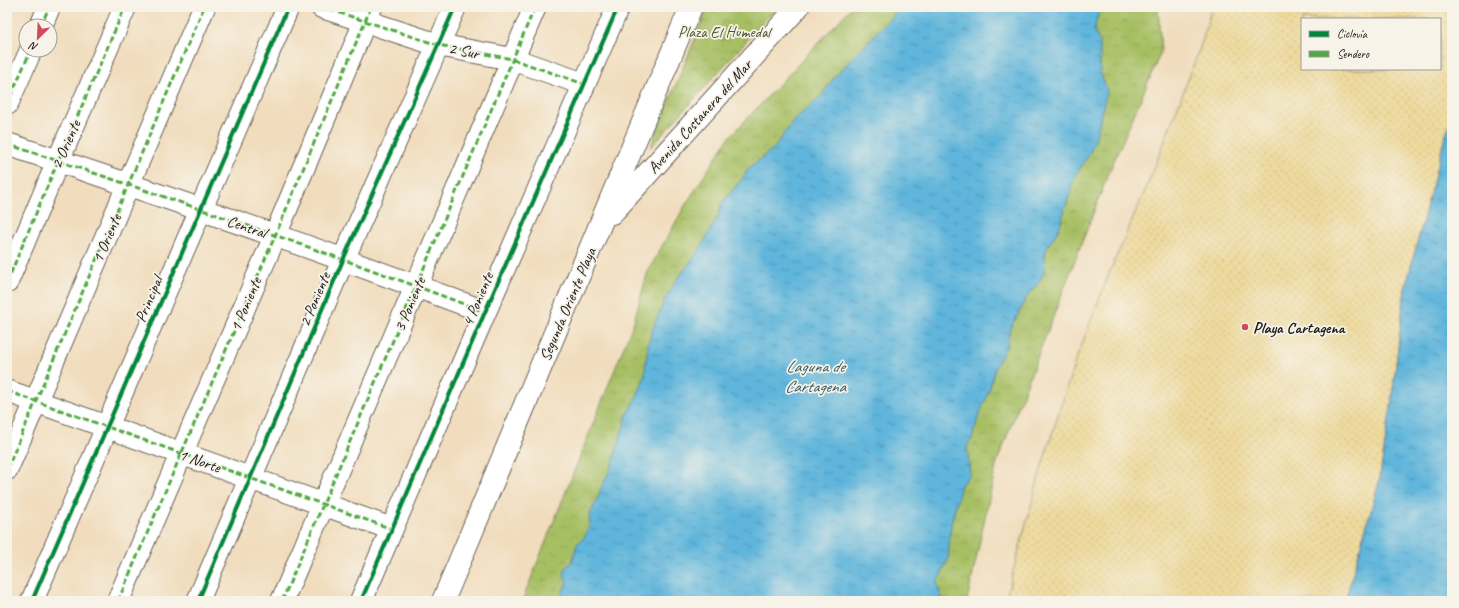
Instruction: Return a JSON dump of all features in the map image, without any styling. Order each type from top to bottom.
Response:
[{"type":"street","points":[[44,18],[49,7]]},
{"type":"street","name":"2 Oriente","points":[[7,282],[125,7]]},
{"type":"street","name":"1 Oriente","points":[[7,469],[204,7]]},
{"type":"street","name":"Principal","points":[[32,601],[288,7]]},
{"type":"street","name":"2 Sur","points":[[322,7],[368,14],[438,45],[512,59],[584,84]]},
{"type":"street","name":"2 Poniente","points":[[198,601],[343,260],[455,7]]},
{"type":"street","name":"3 Poniente","points":[[282,601],[322,504],[535,7]]},
{"type":"street","name":"4 Poniente","points":[[361,601],[618,7]]},
{"type":"street","name":"Segunda Oriente Playa","points":[[443,601],[691,7]]},
{"type":"street","name":"Avenida Costanera del Mar","points":[[600,225],[798,7]]},
{"type":"street","name":"1 Poniente","points":[[118,601],[275,236],[368,14]]},
{"type":"street","points":[[7,104],[27,58]]},
{"type":"street","name":"Central","points":[[7,144],[200,209],[485,312]]},
{"type":"street","name":"1 Norte","points":[[7,391],[392,529]]},
{"type":"sand","name":"Playa Cartagena","points":[[1212,7],[1452,7],[1452,121],[1446,133],[1405,289],[1391,406],[1379,482],[1345,601],[1005,601],[1041,469],[1074,365],[1108,276],[1150,179],[1202,42]]},
{"type":"green space","name":"Plaza El Humedal","points":[[708,7],[777,7],[650,148]]},
{"type":"green space","name":"Laguna de Cartagena","points":[[852,7],[1158,7],[1161,52],[1108,175],[997,462],[967,601],[522,601],[633,324],[648,271],[686,204],[728,139]]},
{"type":"water","name":"Laguna de Cartagena","points":[[901,7],[1100,7],[1094,31],[1100,42],[1100,72],[1107,90],[1097,133],[1090,153],[1075,176],[1059,229],[1048,246],[1044,257],[1045,270],[1039,282],[1027,297],[1010,328],[1007,345],[995,368],[990,388],[978,418],[972,439],[967,446],[970,474],[961,485],[951,524],[948,560],[937,583],[941,601],[559,601],[567,581],[564,575],[565,568],[572,562],[577,544],[583,539],[587,532],[590,524],[589,516],[613,463],[628,412],[638,394],[644,378],[648,344],[665,299],[675,282],[700,249],[719,214],[721,204],[750,167],[774,148],[793,121],[820,97],[836,75]]},
{"type":"water","points":[[1452,121],[1452,601],[1345,601],[1379,482],[1391,406],[1405,289],[1446,133]]},
{"type":"marked path","points":[[44,18],[49,7]]},
{"type":"marked path","points":[[7,282],[125,7]]},
{"type":"marked path","points":[[7,469],[204,7]]},
{"type":"marked path","points":[[322,7],[438,45],[512,59],[584,84]]},
{"type":"marked path","points":[[118,601],[275,236],[371,7]]},
{"type":"marked path","points":[[282,601],[535,7]]},
{"type":"marked path","points":[[7,104],[27,58]]},
{"type":"marked path","points":[[7,144],[247,225],[485,312]]},
{"type":"marked path","points":[[7,391],[392,529]]},
{"type":"cycle path","points":[[32,601],[288,7]]},
{"type":"cycle path","points":[[198,601],[343,260],[455,7]]},
{"type":"cycle path","points":[[361,601],[618,7]]},
{"type":"place","name":"Playa Cartagena","points":[[1245,327]]}]
